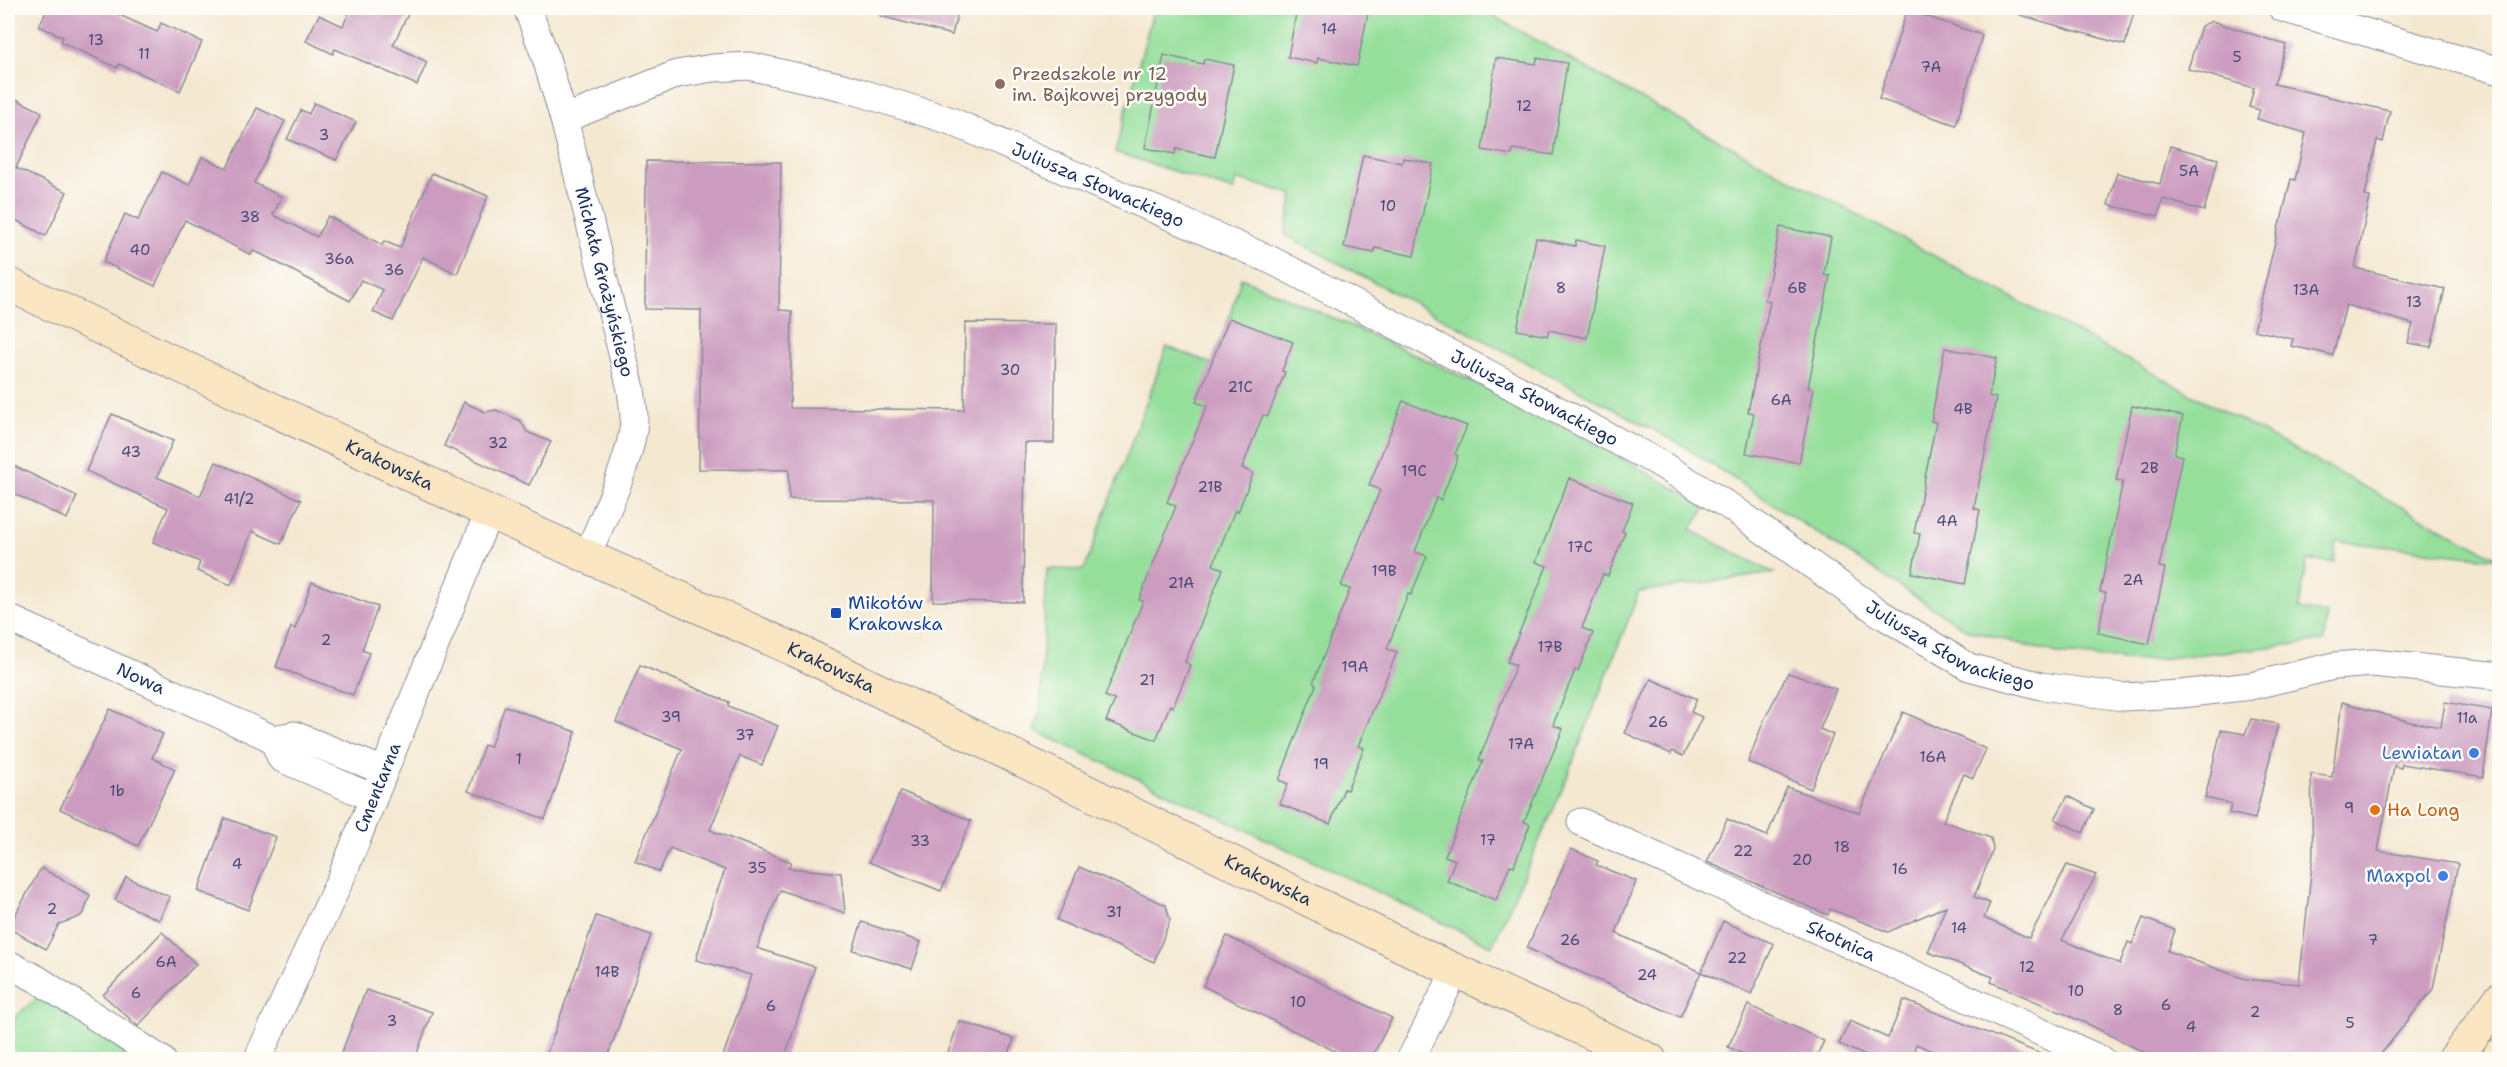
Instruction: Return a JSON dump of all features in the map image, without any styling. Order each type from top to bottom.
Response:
[{"type":"street","name":"Michała Grażyńskiego","points":[[527,8],[546,55],[564,119],[631,390],[634,419],[629,446],[605,513],[586,555]]},
{"type":"street","points":[[2282,8],[2499,72]]},
{"type":"street","name":"Juliusza Słowackiego","points":[[564,119],[677,74],[713,68],[749,66],[843,87],[951,122],[1273,261],[1657,462],[1732,508],[1881,614],[1969,667],[2041,686],[2123,697],[2181,694],[2251,686],[2334,666],[2373,663],[2499,676]]},
{"type":"street","name":"Krakowska","points":[[8,284],[489,512],[806,656],[1456,969],[1650,1059]]},
{"type":"street","name":"Cmentarna","points":[[257,1059],[341,878],[489,512]]},
{"type":"street","name":"Nowa","points":[[8,618],[273,739],[294,735],[384,771]]},
{"type":"street","name":"Nowa","points":[[273,739],[281,758],[373,798]]},
{"type":"street","name":"Skotnica","points":[[1581,822],[2102,1059]]},
{"type":"street","points":[[8,964],[37,979],[162,1059]]},
{"type":"street","points":[[1410,1059],[1456,969]]},
{"type":"street","points":[[2454,1059],[2499,999]]},
{"type":"green space","points":[[1154,8],[1479,8],[1636,96],[2499,559],[2336,541],[2334,562],[2307,561],[2299,609],[2327,614],[2324,641],[2138,661],[2058,654],[1965,629],[1682,445],[1285,235],[1293,194],[1236,179],[1234,191],[1115,152]]},
{"type":"green space","points":[[1241,278],[1478,384],[1594,443],[1706,507],[1691,530],[1774,573],[1639,592],[1562,790],[1492,946],[1034,730],[1040,712],[1047,569],[1084,570],[1167,347],[1221,367],[1213,359]]},
{"type":"green space","points":[[43,993],[124,1053],[122,1059],[8,1060],[9,1022]]},
{"type":"building","points":[[48,8],[104,8],[157,32],[161,23],[202,42],[180,91],[119,64],[118,68],[61,42],[63,37],[39,26]]},
{"type":"building","points":[[351,8],[411,8],[393,45],[427,62],[417,85],[335,49],[333,54],[306,41],[319,15],[343,26]]},
{"type":"building","points":[[881,8],[959,8],[952,35],[880,16]]},
{"type":"building","points":[[1297,8],[1369,8],[1357,66],[1318,58],[1317,63],[1288,57]]},
{"type":"building","points":[[2021,8],[2135,8],[2125,45],[2020,15]]},
{"type":"building","points":[[1907,10],[1982,35],[1956,125],[1879,99]]},
{"type":"building","points":[[2212,21],[2286,45],[2274,84],[2390,111],[2383,142],[2377,140],[2365,196],[2370,197],[2355,268],[2445,289],[2431,347],[2408,343],[2413,324],[2346,305],[2333,355],[2291,346],[2293,339],[2254,330],[2291,179],[2295,180],[2306,133],[2257,119],[2260,110],[2249,107],[2254,88],[2188,69],[2201,26]]},
{"type":"building","points":[[1164,55],[1203,64],[1204,59],[1234,65],[1215,157],[1176,149],[1175,154],[1145,148]]},
{"type":"building","points":[[1496,58],[1536,64],[1537,58],[1567,63],[1553,155],[1513,149],[1512,155],[1482,150]]},
{"type":"building","points":[[8,95],[42,112],[16,168],[67,192],[46,236],[8,216]]},
{"type":"building","points":[[314,103],[356,122],[336,160],[287,139],[301,110],[309,114]]},
{"type":"building","points":[[257,108],[285,121],[254,183],[282,197],[273,215],[317,237],[328,216],[382,245],[384,241],[400,248],[432,173],[488,196],[457,274],[423,257],[393,321],[373,312],[383,290],[361,280],[350,301],[261,254],[253,251],[251,255],[185,220],[155,286],[103,262],[125,214],[138,220],[162,172],[189,185],[202,157],[227,168]]},
{"type":"building","points":[[2170,146],[2218,159],[2204,211],[2163,199],[2158,216],[2108,205],[2117,173],[2160,184]]},
{"type":"building","points":[[1363,155],[1402,163],[1403,158],[1433,164],[1414,256],[1375,248],[1374,253],[1344,247]]},
{"type":"building","points":[[646,161],[781,162],[779,310],[792,311],[790,408],[964,410],[965,323],[1056,324],[1054,443],[1025,443],[1023,602],[933,601],[934,500],[789,499],[789,470],[699,469],[701,310],[645,309]]},
{"type":"building","points":[[1780,227],[1831,237],[1824,275],[1830,276],[1808,388],[1814,389],[1799,463],[1746,453],[1754,413],[1748,412],[1770,301],[1765,300]]},
{"type":"building","points":[[1536,238],[1575,246],[1576,240],[1605,246],[1587,338],[1549,330],[1547,336],[1517,330]]},
{"type":"building","points":[[1229,318],[1293,342],[1282,371],[1285,372],[1268,416],[1263,415],[1242,468],[1253,473],[1213,565],[1223,569],[1185,662],[1190,665],[1173,707],[1170,705],[1156,740],[1106,721],[1115,700],[1105,696],[1143,601],[1139,600],[1176,506],[1167,502],[1207,406],[1196,402]]},
{"type":"building","points":[[1945,348],[1997,358],[1989,396],[1996,398],[1974,508],[1980,510],[1965,584],[1912,573],[1920,534],[1914,533],[1936,422],[1931,421]]},
{"type":"building","points":[[1403,401],[1467,426],[1455,454],[1458,456],[1441,500],[1436,498],[1415,552],[1427,556],[1411,595],[1408,594],[1387,649],[1397,652],[1358,746],[1364,748],[1330,824],[1280,804],[1288,784],[1279,780],[1316,685],[1313,683],[1350,589],[1341,586],[1380,490],[1369,485]]},
{"type":"building","points":[[464,402],[485,412],[496,410],[521,421],[527,432],[551,442],[529,485],[444,446]]},
{"type":"building","points":[[2132,406],[2183,416],[2174,454],[2182,456],[2159,567],[2165,568],[2149,644],[2098,633],[2106,593],[2100,592],[2123,481],[2116,480]]},
{"type":"building","points":[[112,414],[173,441],[157,477],[200,496],[216,462],[301,500],[281,544],[252,531],[231,585],[197,571],[200,562],[153,542],[168,508],[86,471]]},
{"type":"building","points":[[8,463],[77,496],[67,519],[8,491]]},
{"type":"building","points":[[1569,478],[1633,503],[1622,531],[1625,532],[1608,576],[1603,574],[1582,628],[1593,633],[1553,725],[1563,729],[1524,822],[1530,824],[1514,866],[1510,865],[1496,900],[1447,881],[1455,860],[1445,856],[1483,761],[1479,760],[1516,665],[1507,662],[1547,566],[1536,562]]},
{"type":"building","points":[[312,582],[378,607],[362,650],[369,653],[353,695],[276,667],[291,627],[295,629]]},
{"type":"building","points":[[640,665],[729,702],[728,706],[778,726],[762,765],[740,756],[710,830],[791,862],[788,868],[841,873],[845,913],[780,890],[757,948],[815,967],[784,1059],[722,1059],[751,975],[696,960],[725,870],[670,848],[659,872],[635,861],[682,749],[616,722]]},
{"type":"building","points":[[1788,673],[1836,689],[1820,729],[1833,735],[1811,789],[1748,762],[1764,720]]},
{"type":"building","points":[[1651,679],[1697,699],[1691,712],[1702,717],[1683,756],[1672,751],[1671,754],[1625,733]]},
{"type":"building","points":[[2342,702],[2410,722],[2441,727],[2445,702],[2492,710],[2483,777],[2402,764],[2401,768],[2394,766],[2378,851],[2458,864],[2433,989],[2377,1059],[2307,1059],[2270,1056],[2269,1059],[2157,1059],[2090,1025],[1991,982],[1993,977],[1928,952],[1946,906],[1888,932],[1830,909],[1828,915],[1707,862],[1727,819],[1767,836],[1787,787],[1859,813],[1903,712],[1986,749],[1973,778],[1964,774],[1943,821],[1991,838],[1993,850],[1974,897],[1990,903],[1984,918],[2029,938],[2067,865],[2096,875],[2062,940],[2120,964],[2128,942],[2132,944],[2143,918],[2175,930],[2168,951],[2245,979],[2299,984],[2313,855],[2311,774],[2332,777]]},
{"type":"building","points":[[505,706],[576,732],[545,819],[468,791],[484,745],[490,747]]},
{"type":"building","points":[[110,709],[163,734],[152,758],[175,769],[138,846],[60,809]]},
{"type":"building","points":[[2251,719],[2278,724],[2255,819],[2229,813],[2231,804],[2205,798],[2221,730],[2245,734]]},
{"type":"building","points":[[901,791],[971,821],[941,891],[869,862]]},
{"type":"building","points":[[2068,796],[2094,809],[2083,833],[2055,819]]},
{"type":"building","points":[[225,818],[276,837],[248,910],[198,891]]},
{"type":"building","points":[[1571,849],[1598,861],[1596,865],[1636,881],[1616,933],[1701,972],[1680,1017],[1527,948]]},
{"type":"building","points":[[1079,867],[1166,905],[1170,920],[1154,962],[1057,920]]},
{"type":"building","points":[[41,868],[90,895],[84,913],[59,924],[46,949],[8,928]]},
{"type":"building","points":[[126,877],[170,897],[159,920],[115,900]]},
{"type":"building","points":[[596,916],[651,935],[607,1059],[545,1059]]},
{"type":"building","points":[[1723,921],[1774,944],[1751,994],[1701,972]]},
{"type":"building","points":[[862,922],[921,942],[912,969],[853,950]]},
{"type":"building","points":[[162,932],[196,964],[138,1026],[103,995]]},
{"type":"building","points":[[1227,936],[1392,1018],[1371,1059],[1351,1059],[1203,986]]},
{"type":"building","points":[[366,990],[432,1012],[415,1059],[339,1059]]},
{"type":"building","points":[[1904,1000],[2051,1059],[1951,1059],[1916,1044],[1914,1050],[1934,1059],[1872,1059],[1839,1044],[1850,1021],[1888,1038]]},
{"type":"building","points":[[1748,1005],[1824,1041],[1815,1059],[1754,1059],[1728,1047]]},
{"type":"building","points":[[959,1021],[1014,1039],[1007,1059],[946,1059]]},
{"type":"place","name":"Przedszkole nr 12 im. Bajkowej przygody","points":[[1000,84]]},
{"type":"place","name":"Mikołów Krakowska","points":[[836,613]]},
{"type":"place","name":"Lewiatan","points":[[2474,753]]},
{"type":"place","name":"Ha Long","points":[[2375,810]]},
{"type":"place","name":"Maxpol","points":[[2443,876]]}]
